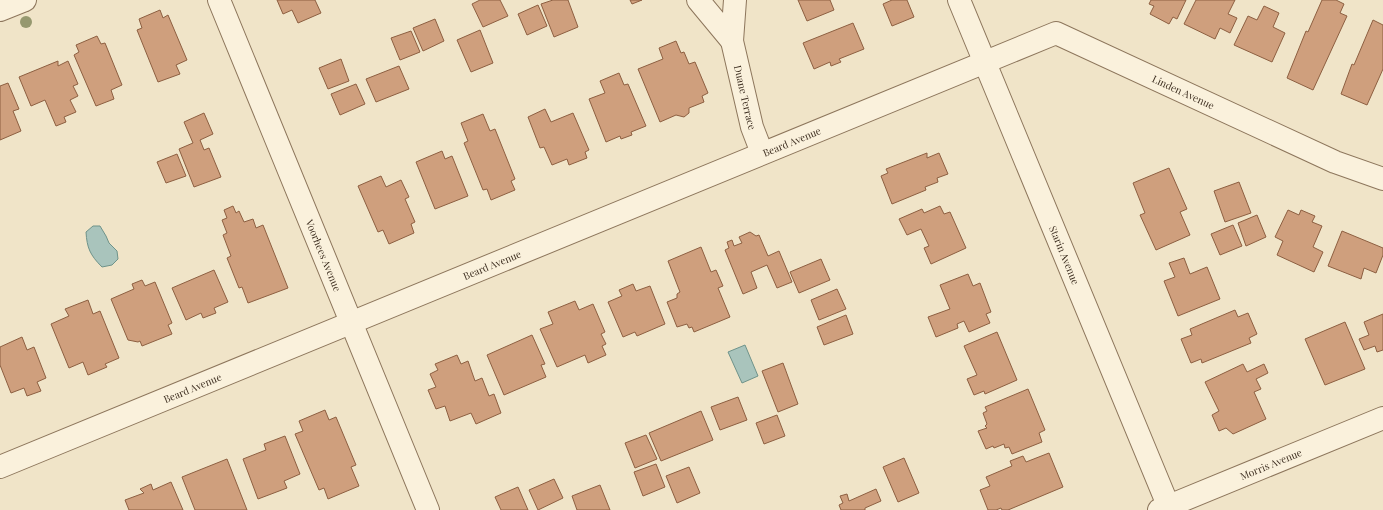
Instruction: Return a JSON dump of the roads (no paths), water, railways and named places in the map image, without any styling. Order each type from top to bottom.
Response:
[{"type":"street","points":[[0,10],[25,0]]},
{"type":"street","name":"Voorhees Avenue","points":[[219,0],[428,510]]},
{"type":"street","name":"Duane Terrace","points":[[698,0],[732,41]]},
{"type":"street","name":"Duane Terrace","points":[[735,0],[732,41],[752,127],[762,153]]},
{"type":"street","name":"Starin Avenue","points":[[959,0],[1166,509]]},
{"type":"street","name":"Linden Avenue","points":[[984,61],[1056,33],[1335,162],[1383,179]]},
{"type":"street","name":"Beard Avenue","points":[[0,466],[984,61]]},
{"type":"street","name":"Morris Avenue","points":[[1166,509],[1383,418]]},
{"type":"water","points":[[93,226],[100,226],[109,243],[117,251],[118,259],[112,265],[102,267],[90,251],[87,243],[86,232]]},
{"type":"water","points":[[745,345],[758,376],[742,383],[728,352]]}]
